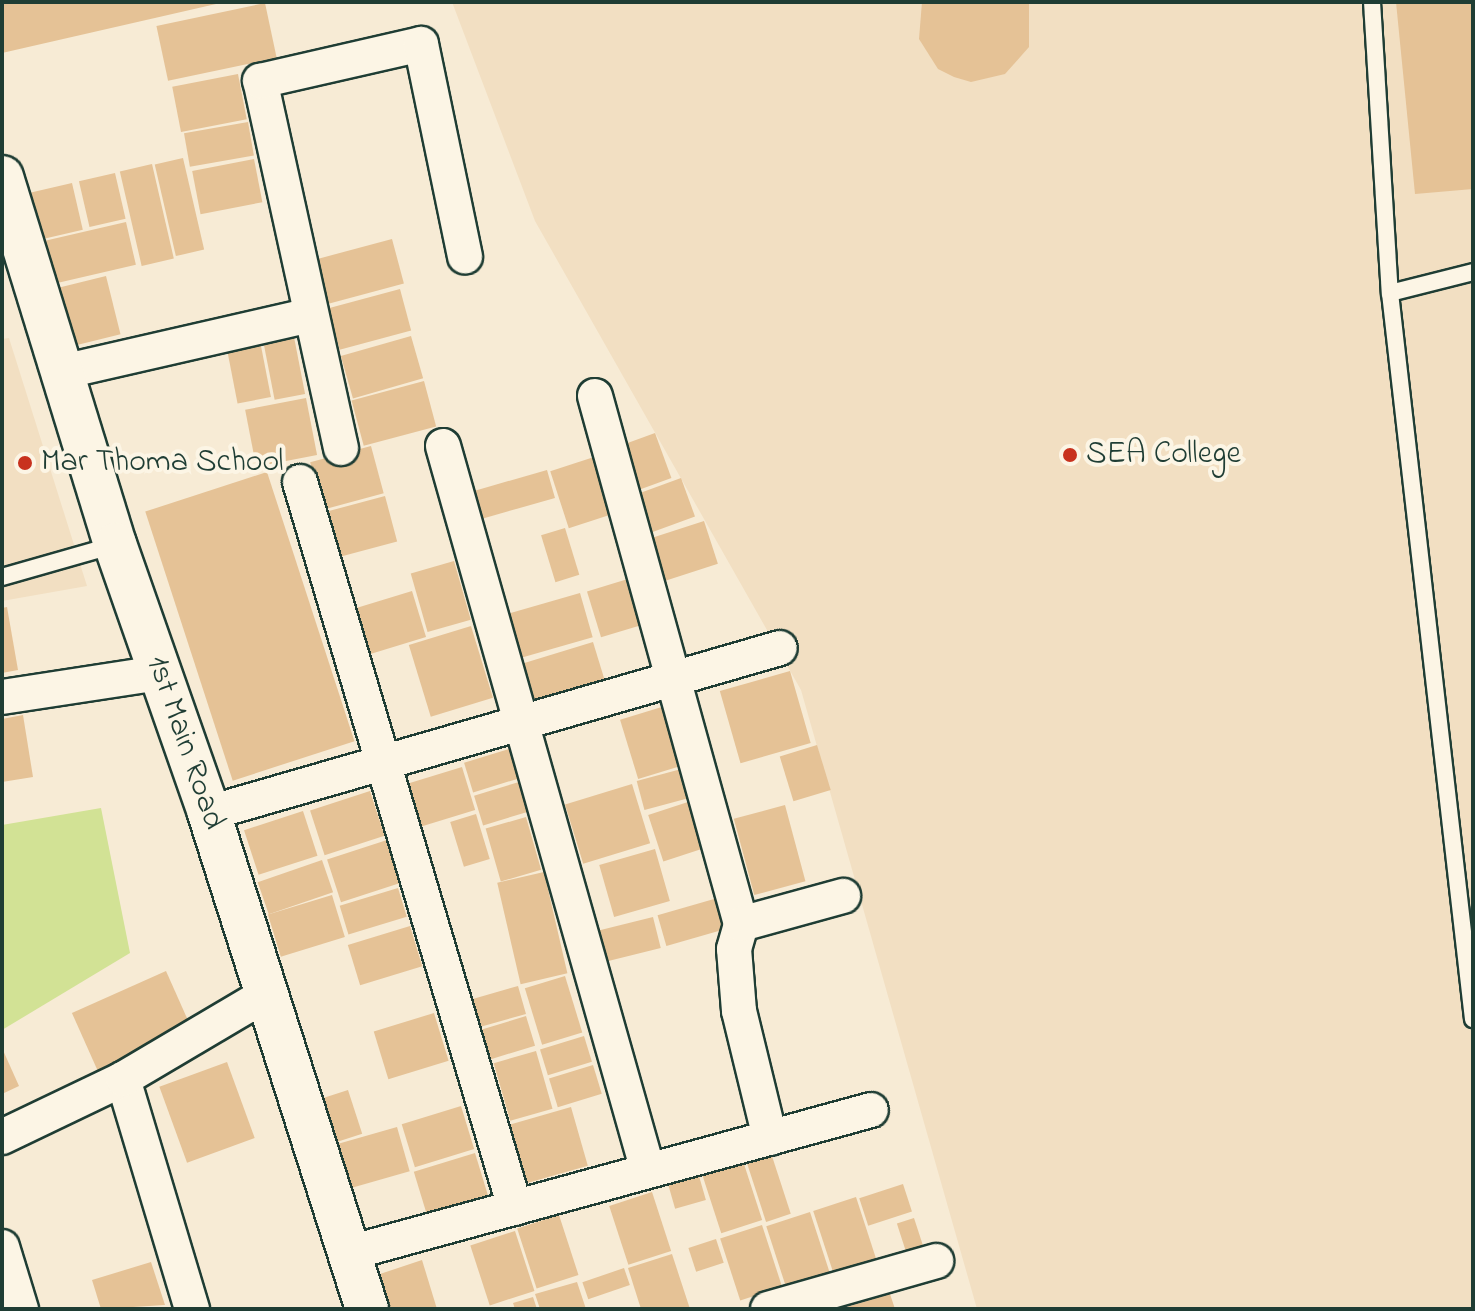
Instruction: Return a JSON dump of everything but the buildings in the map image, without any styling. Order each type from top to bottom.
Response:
[{"type":"street","points":[[341,448],[260,81],[421,44],[465,257]]},
{"type":"street","name":"1st Main Road","points":[[2,177],[115,544],[209,813],[367,1309]]},
{"type":"street","points":[[62,372],[311,315]]},
{"type":"street","points":[[595,396],[741,924],[734,949],[739,1011],[770,1138]]},
{"type":"street","points":[[443,446],[648,1171]]},
{"type":"street","points":[[300,482],[515,1208]]},
{"type":"street","points":[[209,813],[523,727],[780,648]]},
{"type":"street","points":[[2,697],[159,673]]},
{"type":"street","points":[[741,924],[843,896]]},
{"type":"street","points":[[2,1137],[123,1079],[267,994]]},
{"type":"street","points":[[123,1079],[192,1309]]},
{"type":"street","points":[[349,1253],[871,1110]]},
{"type":"street","points":[[2,1247],[21,1309]]},
{"type":"street","points":[[768,1309],[936,1261]]},
{"type":"lane","points":[[1372,2],[1390,293],[1473,1019]]},
{"type":"lane","points":[[1390,293],[1473,272]]},
{"type":"lane","points":[[2,577],[115,544]]},
{"type":"shaded area","name":"SEA College","points":[[452,2],[1473,2],[1473,1309],[977,1309],[801,690],[535,221]]},
{"type":"shaded area","name":"Mar Thoma School","points":[[9,338],[87,586],[2,601],[2,339]]},
{"type":"green space","points":[[101,808],[130,953],[2,1030],[2,825]]},
{"type":"place","name":"SEA College","points":[[1070,455]]},
{"type":"place","name":"Mar Thoma School","points":[[25,463]]}]
